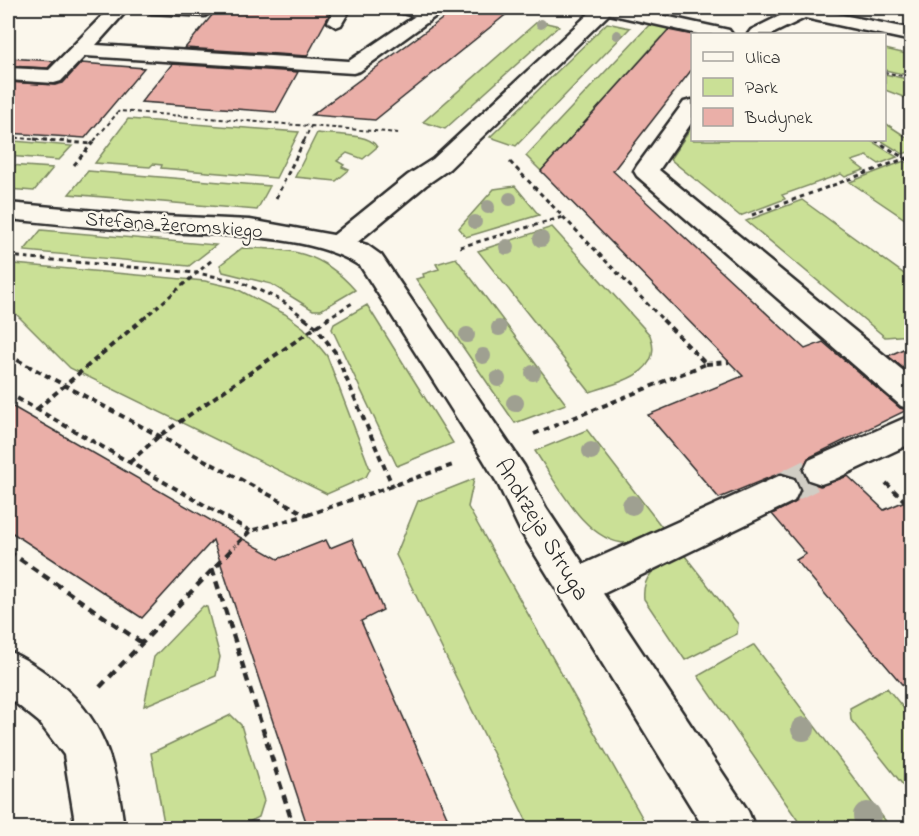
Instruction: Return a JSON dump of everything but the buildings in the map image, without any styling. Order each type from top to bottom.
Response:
[{"type":"street","points":[[8,74],[54,77],[120,8]]},
{"type":"street","points":[[339,244],[417,180],[441,164],[605,8],[718,33]]},
{"type":"street","points":[[82,50],[353,67],[433,11]]},
{"type":"street","points":[[760,33],[804,12],[912,35]]},
{"type":"street","points":[[691,110],[646,171],[912,397]]},
{"type":"street","name":"Stefana Żeromskiego","points":[[8,211],[141,223],[250,228],[339,244]]},
{"type":"street","name":"Andrzeja Struga","points":[[339,244],[364,256],[378,270],[507,467],[533,519],[731,828]]},
{"type":"street","points":[[821,470],[912,428]]},
{"type":"street","points":[[576,587],[781,490]]},
{"type":"street","points":[[8,672],[54,705],[68,722],[87,754],[100,828]]},
{"type":"lane","points":[[151,8],[205,11]]},
{"type":"lane","points":[[336,22],[343,8]]},
{"type":"lane","points":[[400,8],[433,11]]},
{"type":"path","points":[[886,72],[912,78]]},
{"type":"path","points":[[74,165],[119,111],[399,133]]},
{"type":"path","points":[[282,187],[311,126]]},
{"type":"path","points":[[8,137],[92,144]]},
{"type":"path","points":[[877,141],[912,163]]},
{"type":"path","points":[[742,218],[912,156]]},
{"type":"path","points":[[510,162],[706,364]]},
{"type":"path","points":[[460,247],[562,217]]},
{"type":"path","points":[[8,256],[197,273],[238,281],[281,300],[315,326],[336,352],[393,488]]},
{"type":"path","points":[[37,409],[197,273]]},
{"type":"path","points":[[130,462],[159,436],[315,326],[362,297]]},
{"type":"path","points":[[8,355],[307,515]]},
{"type":"path","points":[[524,437],[706,364],[729,362]]},
{"type":"path","points":[[8,393],[250,531]]},
{"type":"path","points":[[68,722],[212,568],[250,531],[393,488],[464,462]]},
{"type":"path","points":[[8,551],[142,643]]},
{"type":"path","points":[[212,568],[294,828]]},
{"type":"green space","points":[[538,21],[559,26],[445,129],[423,122]]},
{"type":"green space","points":[[607,23],[630,28],[516,146],[490,137]]},
{"type":"green space","points":[[650,24],[692,33],[691,45],[661,37],[541,171],[526,156]]},
{"type":"green space","points":[[886,49],[911,55],[911,76],[886,70]]},
{"type":"green space","points":[[886,74],[911,80],[911,100],[886,90]]},
{"type":"green space","points":[[128,119],[299,132],[276,178],[161,168],[162,165],[153,164],[150,167],[95,163]]},
{"type":"green space","points":[[886,124],[911,140],[911,151],[903,154],[882,141],[886,141]]},
{"type":"green space","points":[[691,128],[691,141],[872,141],[897,157],[879,164],[867,156],[852,161],[864,170],[845,177],[841,174],[782,195],[785,199],[740,216],[670,159]]},
{"type":"green space","points":[[317,133],[359,137],[373,142],[377,147],[363,159],[347,153],[337,161],[349,170],[336,181],[295,177]]},
{"type":"green space","points":[[14,141],[72,146],[59,160],[8,156],[8,148]]},
{"type":"green space","points":[[904,161],[911,166],[911,223],[850,182]]},
{"type":"green space","points":[[8,165],[53,168],[34,191],[8,189]]},
{"type":"green space","points":[[88,171],[270,186],[257,210],[69,194]]},
{"type":"green space","points":[[515,186],[539,215],[466,237],[459,228],[494,189]]},
{"type":"green space","points":[[802,200],[911,279],[911,335],[885,337],[746,221]]},
{"type":"green space","points":[[552,227],[650,335],[653,348],[651,359],[645,368],[625,380],[590,392],[478,251]]},
{"type":"green space","points":[[41,230],[216,245],[189,266],[24,251]]},
{"type":"green space","points":[[242,248],[291,251],[305,255],[330,267],[355,290],[321,310],[313,310],[271,284],[223,272],[220,265]]},
{"type":"green space","points":[[456,258],[566,404],[515,423],[416,279],[439,269],[436,264]]},
{"type":"green space","points":[[14,264],[205,281],[235,288],[285,314],[304,328],[327,356],[370,469],[366,477],[327,494],[70,368],[8,306],[8,273]]},
{"type":"green space","points":[[367,305],[453,443],[397,466],[332,329],[334,324]]},
{"type":"green space","points":[[587,430],[665,531],[630,543],[614,541],[600,534],[574,510],[535,451]]},
{"type":"green space","points":[[474,479],[468,507],[648,828],[530,828],[396,555],[418,501]]},
{"type":"green space","points":[[682,552],[738,624],[737,634],[685,660],[644,599],[644,590],[649,575],[660,565]]},
{"type":"green space","points":[[203,606],[207,607],[220,657],[216,676],[144,706],[154,657]]},
{"type":"green space","points":[[753,645],[888,824],[880,828],[803,828],[698,676]]},
{"type":"green space","points":[[887,688],[911,717],[911,795],[851,720],[850,708]]},
{"type":"green space","points":[[231,715],[241,725],[264,801],[259,817],[237,828],[165,828],[151,753]]},
{"type":"tunnel","points":[[781,490],[821,470]]}]
